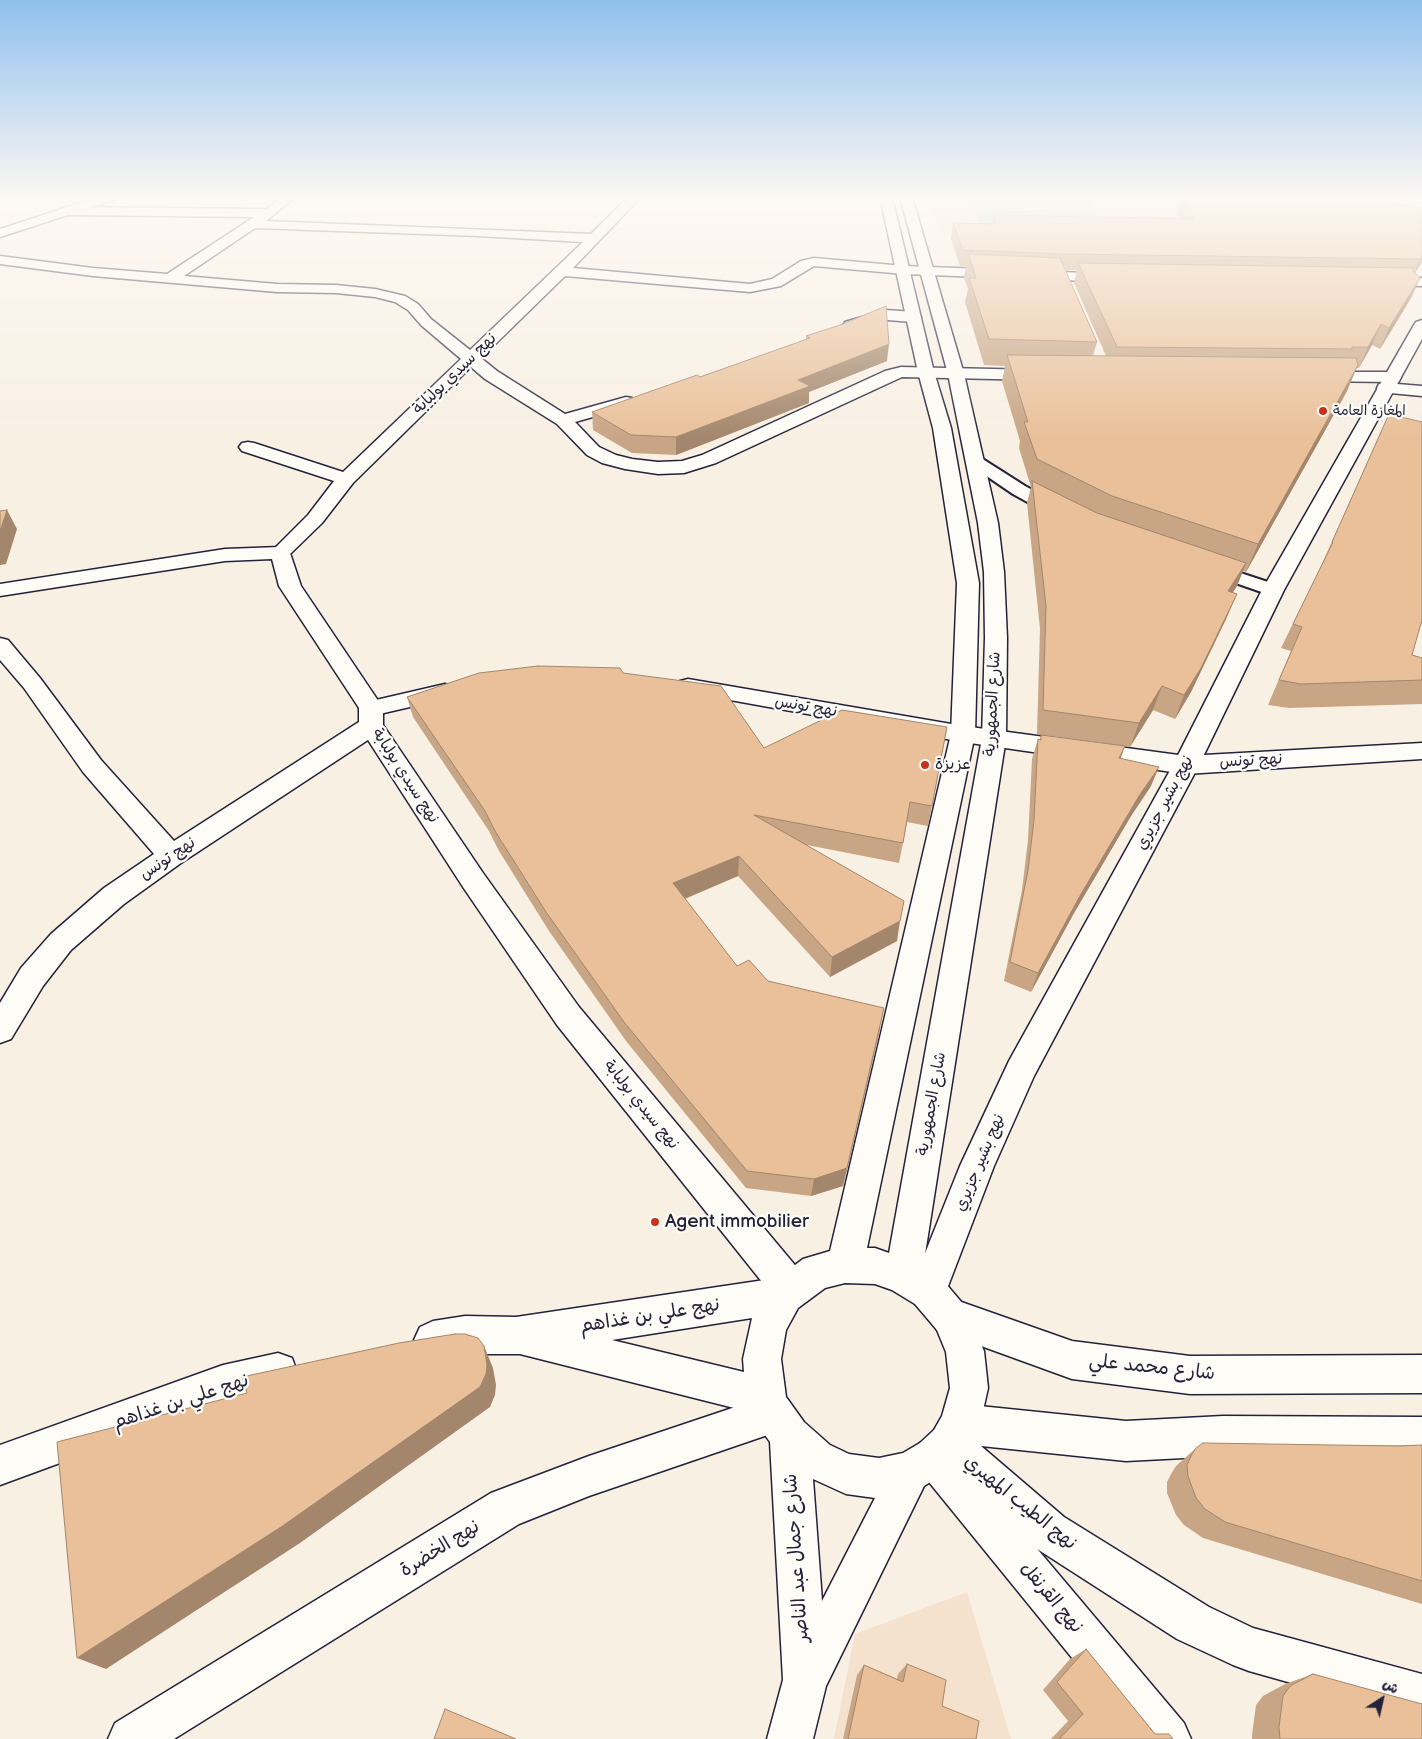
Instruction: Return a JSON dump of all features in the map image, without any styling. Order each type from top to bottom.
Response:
[{"type":"street","points":[[161,278],[277,288],[336,289],[375,293],[400,299],[413,307],[426,322],[490,375],[563,420],[593,451],[609,459],[649,467],[684,467],[709,459],[891,375],[913,371],[956,374],[1055,375]]},
{"type":"street","name":"نهج سيدي بولبابة","points":[[555,278],[346,479],[315,519],[280,553],[290,586],[473,880],[568,1016],[788,1292]]},
{"type":"street","points":[[641,278],[750,288],[776,283],[784,278]]},
{"type":"street","name":"شارع الجمهورية","points":[[845,1265],[963,734],[968,583],[942,428],[913,317],[915,278]]},
{"type":"street","name":"شارع الجمهورية","points":[[919,278],[956,374],[988,523],[994,572],[994,738],[927,1295]]},
{"type":"street","points":[[1063,278],[1070,294]]},
{"type":"street","points":[[1365,282],[1422,282]]},
{"type":"street","points":[[840,330],[867,319],[886,315],[913,317]]},
{"type":"street","name":"نهج بشير جزيري","points":[[927,1295],[977,1166],[1020,1071],[1186,765],[1273,590],[1422,325]]},
{"type":"street","points":[[1303,377],[1389,382],[1422,391]]},
{"type":"street","points":[[563,420],[643,397]]},
{"type":"street","points":[[248,447],[346,479]]},
{"type":"street","points":[[975,461],[1019,490],[1075,520]]},
{"type":"street","points":[[0,590],[225,555],[280,553]]},
{"type":"street","points":[[1197,564],[1273,590]]},
{"type":"street","points":[[0,645],[32,683],[92,766],[171,856]]},
{"type":"street","name":"نهج تونس","points":[[668,683],[963,734],[1186,765],[1422,751]]},
{"type":"street","name":"نهج تونس","points":[[0,1030],[32,977],[61,942],[114,896],[371,717],[462,688]]},
{"type":"street","name":"شارع محمد علي","points":[[788,1292],[816,1272],[845,1265],[875,1266],[927,1295],[1072,1360],[1190,1375],[1422,1374]]},
{"type":"street","name":"نهج علي بن غذاهم","points":[[402,1345],[464,1336],[516,1336],[788,1292]]},
{"type":"street","name":"شارع جمال عبد الناصر","points":[[788,1292],[768,1325],[762,1359],[777,1416],[805,1680]]},
{"type":"street","name":"شارع جمال عبد الناصر","points":[[790,1739],[805,1680],[938,1449],[969,1388],[965,1351],[927,1295]]},
{"type":"street","name":"نهج علي بن غذاهم","points":[[516,1336],[777,1416]]},
{"type":"street","name":"نهج علي بن غذاهم","points":[[0,1465],[223,1384],[307,1365]]},
{"type":"street","points":[[777,1416],[816,1459],[846,1474],[879,1478],[938,1449],[1222,1436],[1422,1437]]},
{"type":"street","name":"نهج الخضرة","points":[[131,1739],[506,1508],[589,1476],[777,1416]]},
{"type":"street","name":"نهج الطيب المهيري","points":[[938,1449],[1049,1532],[1193,1623],[1249,1650],[1422,1697]]},
{"type":"street","name":"نهج القرنفل","points":[[938,1449],[1168,1739]]},
{"type":"shaded area","points":[[967,1592],[1011,1739],[834,1739],[855,1634]]},
{"type":"building","points":[[969,278],[1069,278],[1097,342],[989,339]]},
{"type":"building","points":[[1085,278],[1420,278],[1389,328],[1381,324],[1368,347],[1352,347],[1352,349],[1117,347]]},
{"type":"building","points":[[886,306],[889,344],[798,380],[810,386],[676,437],[631,435],[592,412],[697,375],[700,377],[810,338],[806,336],[843,324]]},
{"type":"building","points":[[1007,355],[1356,358],[1358,365],[1258,544],[1112,496],[1037,459],[1024,422],[1028,422]]},
{"type":"building","points":[[1389,414],[1422,422],[1422,620],[1412,655],[1422,658],[1422,680],[1301,684],[1279,680],[1302,627],[1293,624],[1333,542]]},
{"type":"building","points":[[1032,481],[1097,513],[1246,563],[1228,591],[1237,594],[1201,668],[1184,695],[1162,686],[1139,723],[1043,710],[1046,606]]},
{"type":"building","points":[[7,510],[0,531],[0,511]]},
{"type":"building","points":[[538,666],[620,668],[623,673],[721,686],[764,748],[842,710],[947,727],[932,806],[910,802],[903,843],[754,815],[904,901],[900,921],[832,957],[739,856],[673,883],[737,966],[749,960],[768,981],[884,1008],[847,1168],[814,1179],[747,1171],[624,1022],[546,912],[495,831],[485,811],[407,697],[479,673]]},
{"type":"building","points":[[1041,735],[1125,746],[1119,758],[1159,767],[1139,796],[1081,894],[1038,973],[1010,962],[1028,870],[1034,820],[1038,739],[1041,740]]},
{"type":"building","points":[[465,1334],[478,1338],[484,1346],[487,1365],[486,1374],[480,1387],[281,1527],[77,1658],[57,1442],[247,1393],[242,1377],[399,1343]]},
{"type":"building","points":[[1203,1443],[1422,1445],[1422,1581],[1225,1522],[1205,1509],[1196,1498],[1188,1476],[1187,1465],[1191,1456],[1196,1448]]},
{"type":"building","points":[[1086,1649],[1155,1734],[1169,1734],[1173,1739],[1059,1739],[1083,1714],[1057,1682]]},
{"type":"building","points":[[907,1664],[946,1680],[942,1706],[979,1721],[976,1739],[848,1739],[864,1665],[903,1682]]},
{"type":"building","points":[[1313,1674],[1422,1704],[1422,1739],[1280,1739],[1279,1727],[1283,1696],[1290,1686]]},
{"type":"building","points":[[445,1709],[516,1739],[434,1739]]},
{"type":"place","name":"المغازة العامة","points":[[1323,411]]},
{"type":"place","name":"عزيزة","points":[[925,765]]},
{"type":"place","name":"Agent immobilier","points":[[655,1222]]}]
